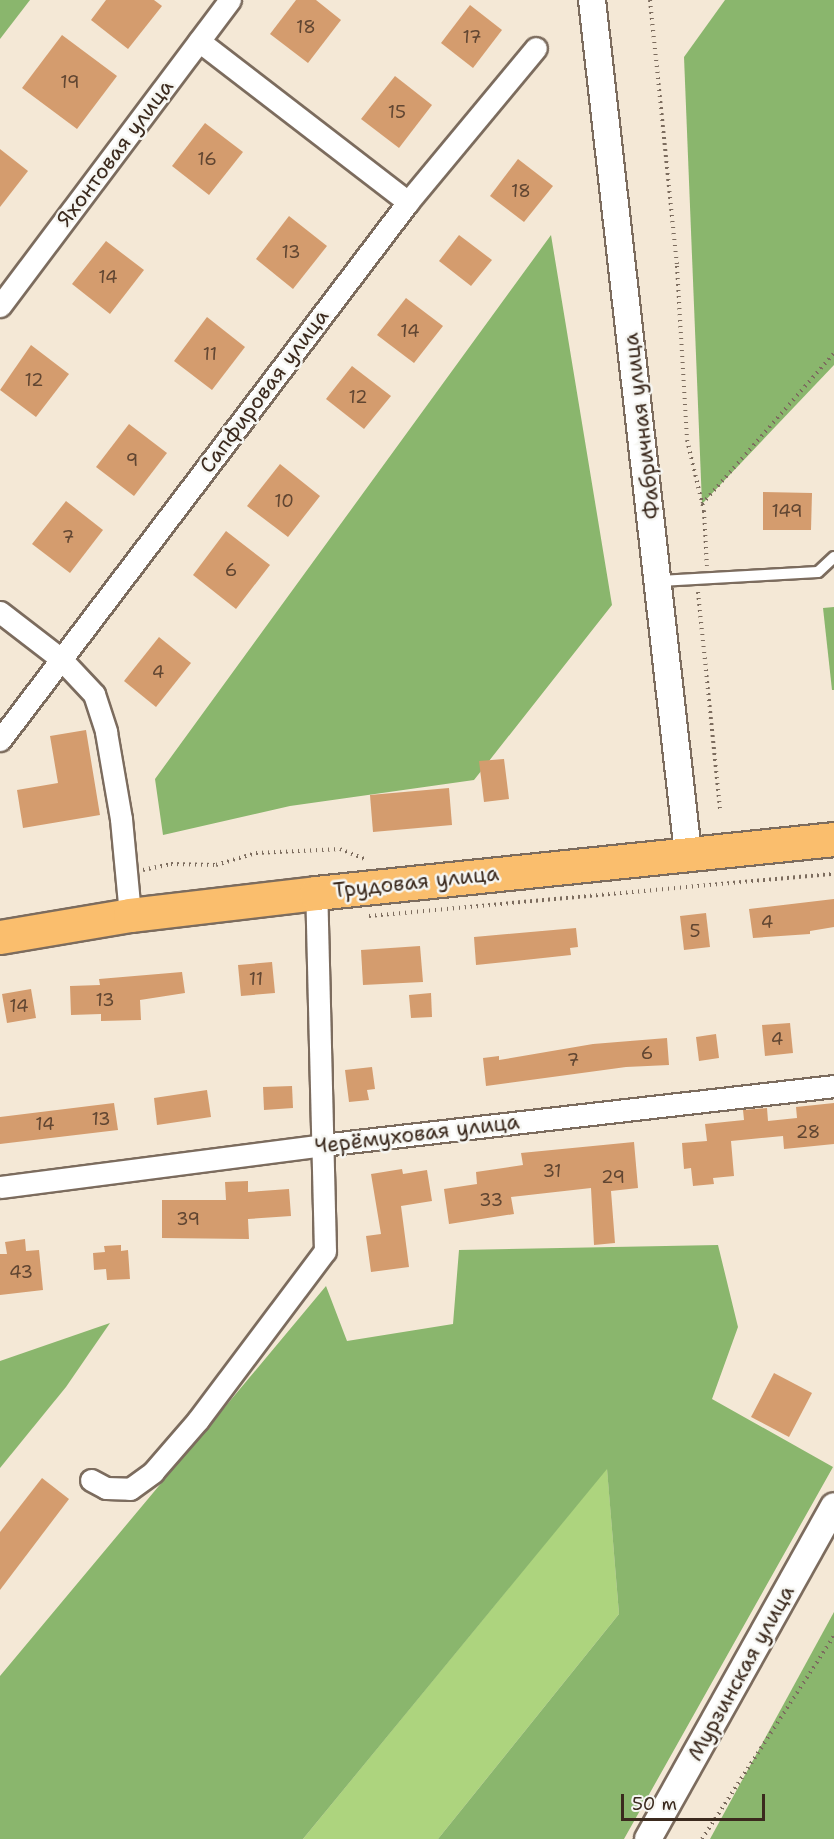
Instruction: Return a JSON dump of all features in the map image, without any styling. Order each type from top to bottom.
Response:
[{"type":"main road","name":"Трудовая улица","points":[[0,937],[130,915],[316,893],[834,839]]},
{"type":"street","name":"Яхонтовая улица","points":[[0,306],[230,0]]},
{"type":"street","name":"Фабричная улица","points":[[592,0],[660,581],[688,853]]},
{"type":"street","points":[[199,41],[408,202]]},
{"type":"street","name":"Сапфировая улица","points":[[0,740],[408,202],[536,48]]},
{"type":"street","points":[[0,612],[61,658],[94,694],[106,732],[130,915]]},
{"type":"street","points":[[91,1480],[106,1488],[130,1489],[153,1472],[198,1420],[326,1251],[316,893]]},
{"type":"street","name":"Черёмуховая улица","points":[[0,1187],[322,1145],[834,1086]]},
{"type":"street","name":"Мурзинская улица","points":[[648,1839],[834,1506]]},
{"type":"lane","points":[[660,581],[818,572],[834,557]]},
{"type":"path","points":[[650,0],[677,266],[687,440],[704,511],[710,586],[697,588],[720,809]]},
{"type":"path","points":[[702,504],[834,353]]},
{"type":"path","points":[[126,873],[171,864],[216,865],[256,853],[340,849],[366,860]]},
{"type":"path","points":[[365,916],[834,874]]},
{"type":"path","points":[[702,1839],[834,1636]]},
{"type":"green space","points":[[0,0],[30,0],[0,39]]},
{"type":"green space","points":[[725,0],[834,0],[834,365],[702,504],[684,57]]},
{"type":"green space","points":[[551,235],[612,605],[474,780],[290,806],[163,835],[155,779]]},
{"type":"green space","points":[[834,607],[834,690],[832,690],[823,608]]},
{"type":"green space","points":[[718,1245],[738,1327],[712,1399],[833,1467],[624,1839],[438,1839],[619,1614],[607,1469],[303,1839],[0,1839],[0,1676],[326,1286],[347,1341],[453,1324],[459,1250]]},
{"type":"green space","points":[[110,1323],[66,1387],[0,1468],[0,1361]]},
{"type":"green space","points":[[607,1468],[619,1614],[438,1839],[303,1839]]},
{"type":"green space","points":[[834,1612],[834,1839],[710,1839]]},
{"type":"building","points":[[106,0],[154,0],[162,6],[128,49],[91,20]]},
{"type":"building","points":[[296,0],[316,0],[341,20],[308,63],[270,34]]},
{"type":"building","points":[[470,5],[502,30],[473,68],[441,43]]},
{"type":"building","points":[[62,35],[117,76],[77,129],[22,88]]},
{"type":"building","points":[[395,76],[432,105],[399,148],[361,119]]},
{"type":"building","points":[[205,123],[243,152],[209,195],[172,166]]},
{"type":"building","points":[[0,149],[28,171],[0,207]]},
{"type":"building","points":[[518,159],[553,186],[524,222],[490,196]]},
{"type":"building","points":[[289,216],[327,246],[293,289],[256,259]]},
{"type":"building","points":[[459,235],[492,260],[471,286],[439,261]]},
{"type":"building","points":[[106,241],[144,270],[110,314],[72,284]]},
{"type":"building","points":[[406,298],[443,326],[414,363],[377,335]]},
{"type":"building","points":[[207,317],[245,347],[212,390],[174,361]]},
{"type":"building","points":[[31,345],[69,374],[36,417],[0,390]]},
{"type":"building","points":[[352,366],[391,396],[364,429],[326,399]]},
{"type":"building","points":[[129,424],[167,453],[134,496],[96,467]]},
{"type":"building","points":[[280,464],[320,496],[288,537],[247,506]]},
{"type":"building","points":[[763,492],[812,493],[811,530],[763,530]]},
{"type":"building","points":[[66,501],[103,530],[70,573],[32,544]]},
{"type":"building","points":[[226,531],[270,565],[236,609],[193,575]]},
{"type":"building","points":[[159,637],[191,663],[156,707],[124,681]]},
{"type":"building","points":[[86,730],[100,815],[23,828],[17,790],[58,783],[50,736]]},
{"type":"building","points":[[504,759],[509,799],[484,802],[479,761]]},
{"type":"building","points":[[449,788],[452,825],[373,832],[370,795]]},
{"type":"building","points":[[834,899],[834,927],[810,931],[810,934],[753,938],[749,909]]},
{"type":"building","points":[[706,913],[710,947],[684,950],[680,916]]},
{"type":"building","points":[[576,928],[578,947],[570,948],[571,955],[476,965],[474,937]]},
{"type":"building","points":[[420,946],[423,982],[363,985],[361,950]]},
{"type":"building","points":[[272,962],[275,993],[241,996],[238,965]]},
{"type":"building","points":[[182,972],[185,993],[140,1000],[141,1020],[101,1021],[101,1014],[71,1015],[70,986],[100,985],[99,979]]},
{"type":"building","points":[[31,989],[36,1018],[7,1023],[2,994]]},
{"type":"building","points":[[431,993],[432,1017],[411,1018],[409,995]]},
{"type":"building","points":[[790,1023],[793,1053],[765,1056],[762,1025]]},
{"type":"building","points":[[716,1034],[719,1058],[699,1061],[696,1037]]},
{"type":"building","points":[[667,1038],[669,1065],[626,1067],[486,1086],[483,1058],[499,1056],[499,1060],[593,1044]]},
{"type":"building","points":[[372,1067],[375,1089],[367,1090],[369,1100],[349,1102],[345,1070]]},
{"type":"building","points":[[292,1086],[293,1108],[264,1110],[263,1087]]},
{"type":"building","points":[[207,1090],[211,1117],[157,1125],[154,1098]]},
{"type":"building","points":[[114,1103],[118,1130],[0,1144],[0,1117]]},
{"type":"building","points":[[834,1103],[834,1144],[784,1149],[783,1136],[731,1141],[734,1176],[713,1178],[714,1184],[693,1186],[691,1168],[684,1169],[682,1143],[707,1141],[705,1124],[744,1120],[743,1110],[767,1108],[768,1121],[797,1118],[796,1107]]},
{"type":"building","points":[[634,1142],[638,1188],[611,1191],[615,1243],[594,1245],[591,1188],[511,1197],[514,1214],[449,1224],[444,1189],[477,1184],[476,1172],[523,1165],[521,1153]]},
{"type":"building","points":[[402,1169],[403,1174],[427,1170],[432,1201],[401,1206],[409,1267],[371,1272],[366,1236],[381,1234],[371,1174]]},
{"type":"building","points":[[248,1181],[248,1192],[289,1189],[291,1216],[248,1219],[249,1239],[162,1238],[162,1200],[226,1200],[225,1182]]},
{"type":"building","points":[[25,1239],[26,1251],[39,1250],[43,1290],[0,1295],[0,1254],[7,1254],[5,1242]]},
{"type":"building","points":[[121,1245],[121,1251],[128,1250],[130,1279],[107,1280],[106,1269],[94,1270],[93,1253],[105,1252],[104,1246]]},
{"type":"building","points":[[774,1373],[812,1393],[789,1437],[751,1417]]},
{"type":"building","points":[[42,1478],[69,1499],[0,1590],[0,1532]]}]
